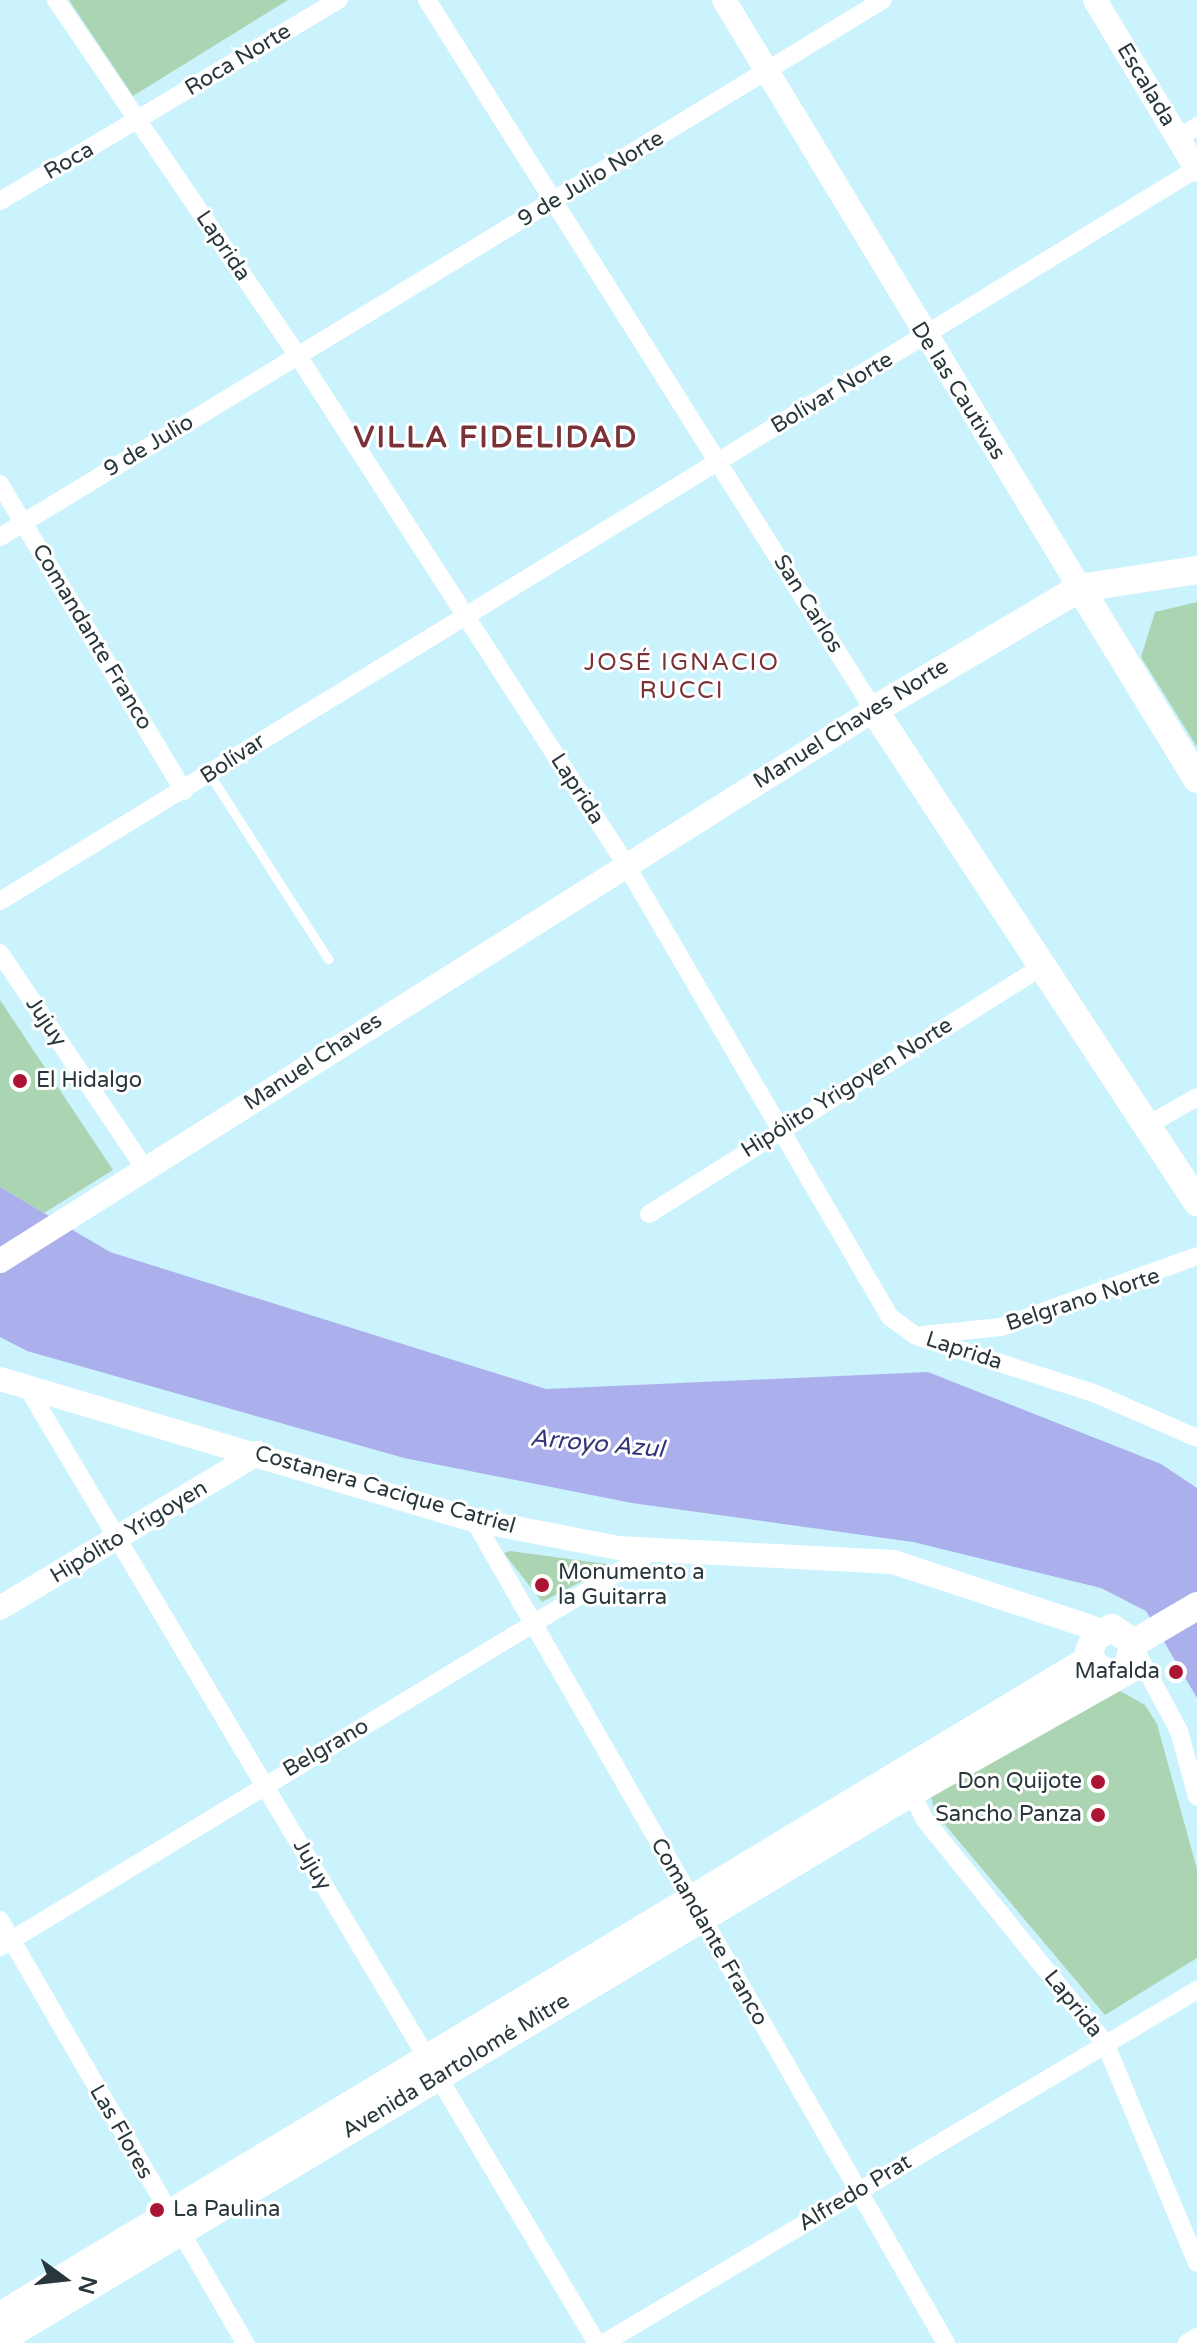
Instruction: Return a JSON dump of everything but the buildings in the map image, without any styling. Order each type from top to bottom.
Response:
[{"type":"main road","name":"De las Cautivas","points":[[724,0],[924,337],[1197,779]]},
{"type":"main road","name":"Escalada","points":[[1095,0],[1188,132],[1197,169]]},
{"type":"main road","points":[[1080,588],[1197,570]]},
{"type":"main road","name":"Manuel Chaves Norte","points":[[625,863],[1080,588]]},
{"type":"main road","name":"San Carlos","points":[[874,710],[1046,964],[1197,1202]]},
{"type":"main road","name":"Manuel Chaves","points":[[0,1261],[625,863]]},
{"type":"main road","name":"Costanera Cacique Catriel","points":[[0,1379],[258,1453],[474,1520],[653,1551],[893,1562],[1103,1631]]},
{"type":"main road","name":"Hipólito Yrigoyen","points":[[0,1608],[121,1539],[258,1453]]},
{"type":"main road","points":[[906,1784],[1116,1675],[1140,1642],[1197,1606]]},
{"type":"main road","points":[[1090,1659],[1091,1643],[1103,1631],[1121,1630],[1140,1642]]},
{"type":"main road","points":[[1090,1659],[1116,1675]]},
{"type":"main road","points":[[906,1784],[1090,1659]]},
{"type":"main road","name":"Avenida Bartolomé Mitre","points":[[0,2340],[173,2224],[906,1784]]},
{"type":"main road","name":"Avenida Bartolomé Mitre","points":[[0,2316],[173,2224]]},
{"type":"street","name":"Laprida","points":[[56,0],[298,356],[625,863],[890,1317],[916,1336],[1094,1393],[1197,1438]]},
{"type":"street","name":"Roca Norte","points":[[137,120],[339,0]]},
{"type":"street","name":"San Carlos","points":[[427,0],[874,710]]},
{"type":"street","name":"9 de Julio Norte","points":[[298,356],[883,0]]},
{"type":"street","name":"Roca","points":[[0,201],[137,120]]},
{"type":"street","name":"Bolívar Norte","points":[[464,613],[1197,169]]},
{"type":"street","name":"9 de Julio","points":[[0,537],[298,356]]},
{"type":"street","name":"Comandante Franco","points":[[0,484],[184,791]]},
{"type":"street","name":"Bolívar","points":[[0,901],[210,775],[464,613]]},
{"type":"street","name":"Jujuy","points":[[0,953],[146,1170]]},
{"type":"street","name":"Hipólito Yrigoyen Norte","points":[[649,1214],[779,1129],[1046,964]]},
{"type":"street","points":[[1148,1125],[1197,1097]]},
{"type":"street","name":"Belgrano Norte","points":[[916,1336],[1001,1327],[1197,1256]]},
{"type":"street","name":"Jujuy","points":[[27,1387],[121,1539],[431,2069],[597,2343]]},
{"type":"street","name":"Comandante Franco","points":[[474,1520],[532,1627],[946,2343]]},
{"type":"street","name":"Belgrano","points":[[6,1943],[653,1551]]},
{"type":"street","points":[[1140,1642],[1179,1731],[1197,1797]]},
{"type":"street","points":[[1116,1675],[1142,1684],[1179,1731]]},
{"type":"street","name":"Laprida","points":[[906,1784],[925,1820],[1105,2043],[1197,2263]]},
{"type":"street","name":"Las Flores","points":[[0,1920],[6,1943],[245,2343]]},
{"type":"street","name":"Alfredo Prat","points":[[604,2343],[1197,1990]]},
{"type":"street","points":[[1187,2343],[1197,2337]]},
{"type":"lane","points":[[210,775],[328,959]]},
{"type":"green space","points":[[69,0],[288,0],[133,96]]},
{"type":"green space","points":[[1197,602],[1197,747],[1141,657],[1155,612]]},
{"type":"green space","points":[[0,1000],[113,1170],[44,1213],[0,1187]]},
{"type":"green space","points":[[510,1551],[611,1566],[542,1602],[504,1553]]},
{"type":"green space","points":[[1113,1687],[1145,1705],[1157,1724],[1197,1869],[1197,1958],[1105,2015],[936,1814],[929,1791]]},
{"type":"water","name":"Arroyo Azul","points":[[0,1187],[110,1252],[546,1389],[928,1372],[1161,1464],[1197,1488],[1197,1698],[1146,1611],[1101,1588],[913,1542],[632,1503],[404,1458],[27,1351],[0,1337]]},
{"type":"place","name":"El Hidalgo","points":[[20,1081]]},
{"type":"place","name":"Monumento a la Guitarra","points":[[542,1585]]},
{"type":"place","name":"Mafalda","points":[[1176,1672]]},
{"type":"place","name":"Don Quijote","points":[[1098,1782]]},
{"type":"place","name":"Sancho Panza","points":[[1098,1815]]},
{"type":"place","name":"La Paulina","points":[[157,2210]]},
{"type":"district","name":"VILLA FIDELIDAD","points":[[496,438]]},
{"type":"district","name":"JOSÉ IGNACIO RUCCI","points":[[682,677]]}]
